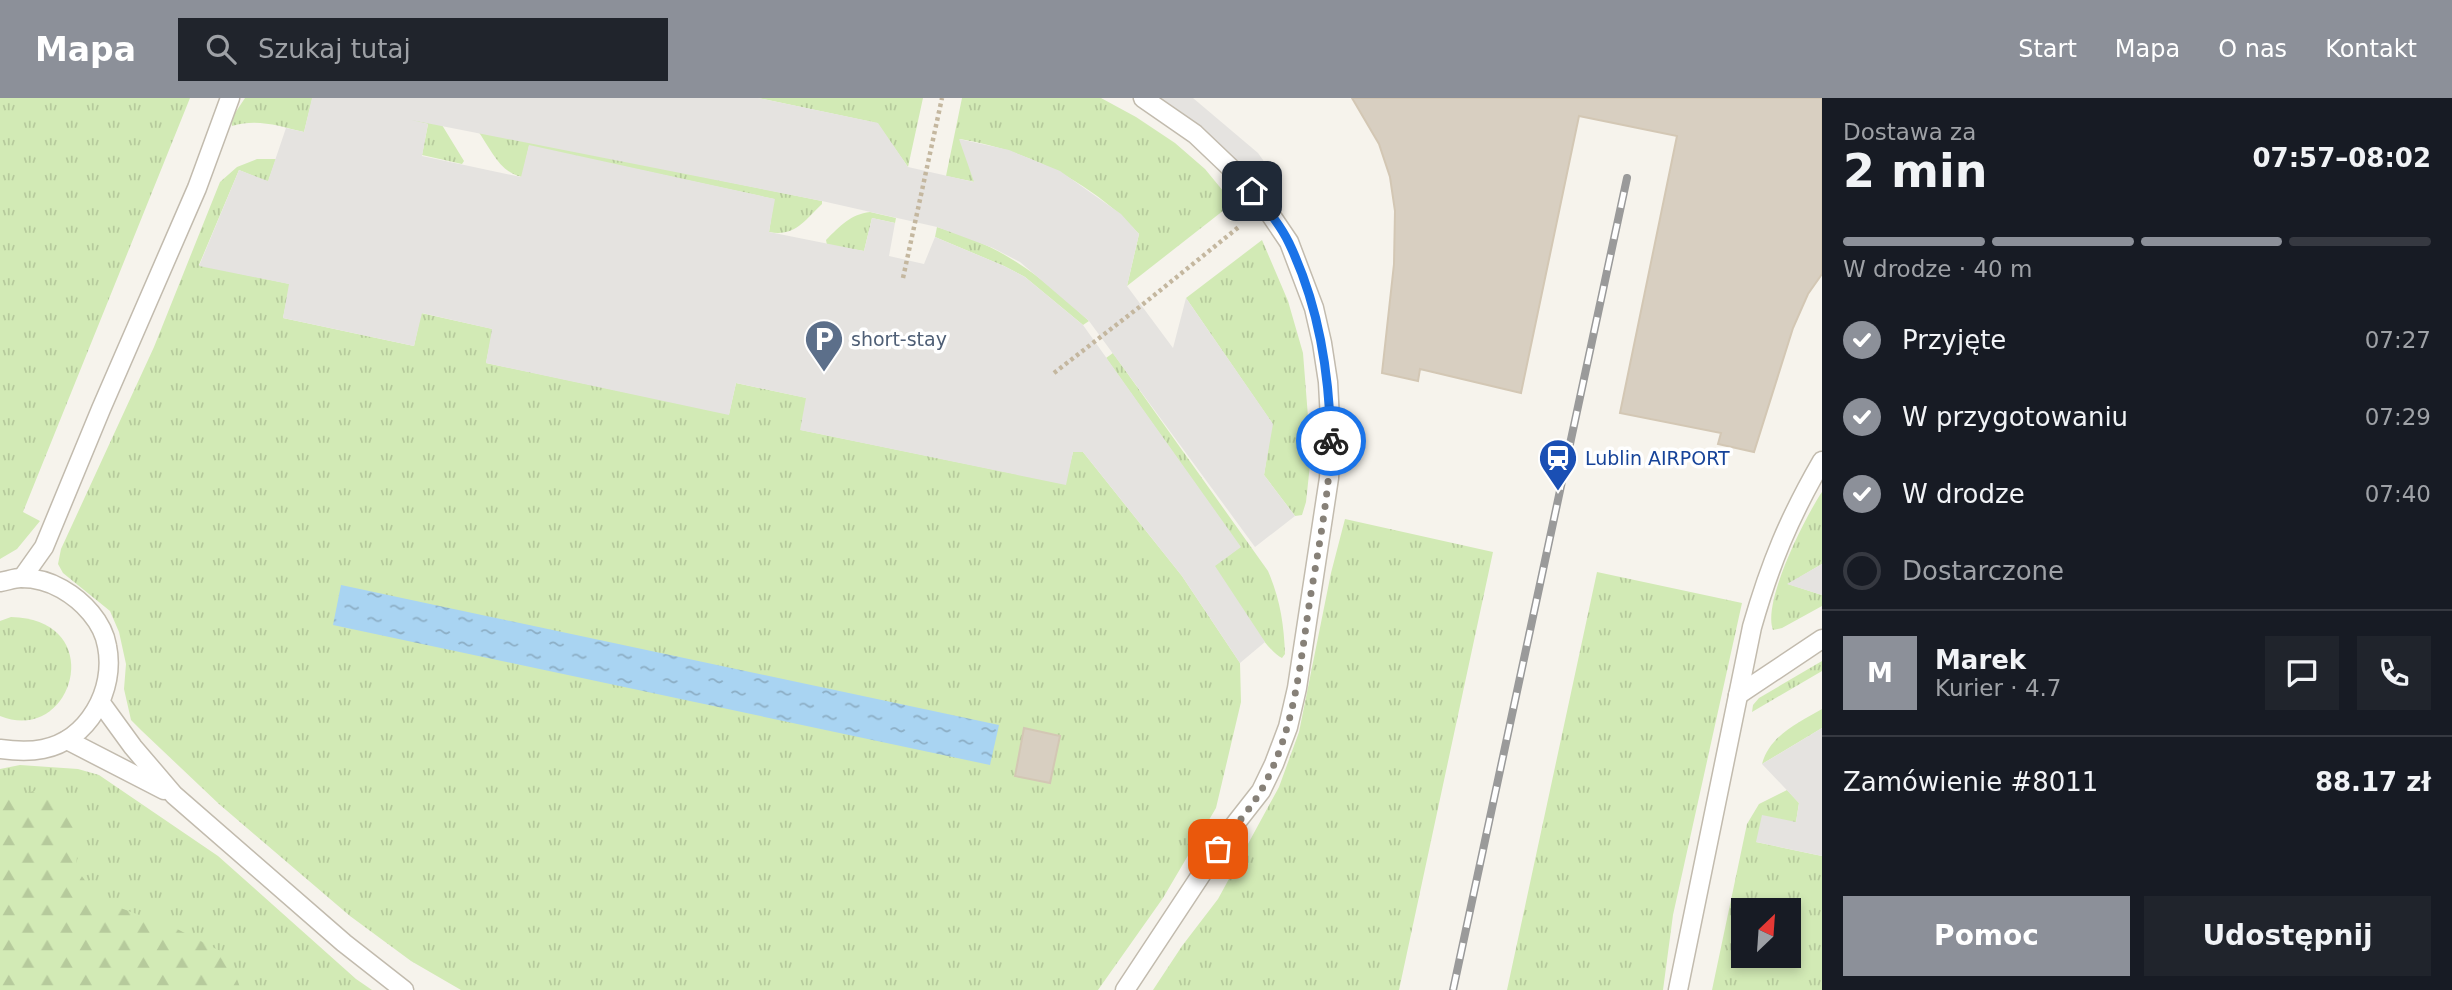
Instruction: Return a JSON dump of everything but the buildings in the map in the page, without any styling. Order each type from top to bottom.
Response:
[{"type":"lane","points":[[22,578],[44,547],[197,188],[230,98]]},
{"type":"lane","points":[[1125,990],[1232,828],[1261,791],[1288,727],[1297,688],[1329,478],[1331,439],[1328,382],[1314,308],[1289,242],[1266,208],[1237,174],[1195,134],[1143,98]]},
{"type":"lane","points":[[1678,990],[1752,627],[1764,583],[1784,531],[1822,461]]},
{"type":"lane","points":[[0,582],[22,578],[51,583],[76,597],[96,618],[107,645],[109,674],[101,703],[87,724],[67,740],[45,749],[21,752],[0,748]]},
{"type":"lane","points":[[1738,695],[1822,639]]},
{"type":"lane","points":[[101,703],[133,747],[174,795],[344,943],[404,990]]},
{"type":"lane","points":[[67,740],[174,795]]},
{"type":"path","points":[[902,278],[942,98]]},
{"type":"path","points":[[1054,373],[1247,220],[1266,208]]},
{"type":"green space","points":[[0,98],[190,98],[23,512],[40,521],[17,549],[0,559]]},
{"type":"green space","points":[[245,98],[347,98],[431,116],[442,125],[464,161],[462,164],[422,155],[428,124],[312,100],[304,132],[259,123],[232,126],[231,119]]},
{"type":"green space","points":[[758,98],[923,98],[908,167],[877,123]]},
{"type":"green space","points":[[962,98],[1101,98],[1175,143],[1205,169],[1233,203],[1127,286],[1139,234],[1101,199],[1080,184],[1010,151],[960,139],[975,182],[946,176]]},
{"type":"green space","points":[[478,131],[822,201],[822,204],[792,230],[769,232],[774,199],[529,146],[522,177],[514,175],[502,165]]},
{"type":"green space","points":[[257,159],[276,159],[268,182],[239,170],[199,265],[290,284],[283,318],[414,346],[421,313],[493,329],[486,363],[729,414],[736,383],[807,398],[801,430],[1065,484],[1073,452],[1083,452],[1182,576],[1240,663],[1241,702],[1216,808],[1163,898],[1098,990],[461,990],[411,961],[350,916],[219,804],[142,731],[131,720],[124,689],[126,664],[119,632],[110,611],[63,573],[58,564],[61,549],[154,347],[220,182],[237,167]]},
{"type":"green space","points":[[870,212],[896,218],[895,223],[872,218],[864,251],[827,245],[826,240],[846,222],[857,215]]},
{"type":"green space","points":[[937,227],[1002,253],[1053,289],[1089,321],[1083,325],[1025,277],[935,237]]},
{"type":"green space","points":[[1262,240],[1288,301],[1303,353],[1311,455],[1306,502],[1302,515],[1295,516],[1264,475],[1272,423],[1186,298]]},
{"type":"green space","points":[[1113,353],[1268,571],[1276,592],[1282,622],[1285,654],[1282,658],[1274,653],[1256,631],[1214,566],[1240,547],[1106,358]]},
{"type":"green space","points":[[1822,492],[1822,564],[1788,584],[1822,595],[1822,606],[1782,628],[1773,630],[1771,617],[1779,581],[1796,539]]},
{"type":"green space","points":[[1345,519],[1493,552],[1399,990],[1153,990],[1218,899],[1279,787],[1299,732],[1331,573]]},
{"type":"green space","points":[[1597,572],[1742,603],[1673,915],[1663,990],[1507,990]]},
{"type":"green space","points":[[11,617],[42,623],[61,638],[70,657],[70,678],[62,698],[46,713],[25,720],[0,716],[0,621]]},
{"type":"green space","points":[[1822,661],[1822,671],[1752,712],[1753,705],[1759,698]]},
{"type":"green space","points":[[1822,709],[1822,728],[1762,764],[1771,745],[1778,738]]},
{"type":"green space","points":[[20,765],[78,769],[99,775],[218,856],[356,979],[372,990],[0,990],[0,769]]},
{"type":"green space","points":[[54,785],[80,821],[76,868],[99,900],[177,929],[228,955],[241,990],[0,990],[0,801]]},
{"type":"green space","points":[[1787,790],[1799,803],[1796,822],[1756,842],[1822,856],[1822,990],[1712,990],[1731,900],[1731,968],[1801,968],[1801,898],[1731,898],[1747,824],[1759,804]]},
{"type":"shaded area","name":"short-stay","points":[[312,98],[758,98],[878,123],[908,167],[974,182],[959,139],[1009,150],[1060,171],[1121,214],[1139,234],[1127,286],[1173,348],[1186,298],[1273,424],[1264,475],[1295,516],[1255,547],[1089,321],[1020,262],[993,248],[937,227],[822,201],[411,120],[428,124],[422,156],[521,177],[529,145],[775,199],[769,232],[864,251],[872,218],[895,223],[889,256],[924,264],[935,237],[1025,277],[1083,325],[1241,547],[1215,566],[1265,642],[1240,663],[1182,576],[1083,452],[1073,452],[1066,485],[800,430],[806,398],[736,383],[729,415],[486,363],[492,329],[422,313],[414,346],[283,318],[289,284],[199,266],[239,170],[268,181],[286,128],[304,132]]},
{"type":"shaded area","points":[[1157,98],[1193,98],[1258,153],[1275,177],[1259,190]]},
{"type":"shaded area","points":[[1822,564],[1822,595],[1787,584]]},
{"type":"shaded area","points":[[1822,728],[1822,856],[1756,842],[1762,815],[1796,822],[1799,803],[1762,764]]},
{"type":"water","points":[[341,585],[999,725],[990,765],[333,625]]},
{"type":"railway","points":[[1453,990],[1627,178]]},
{"type":"way so far","points":[[1218,849],[1261,791],[1288,727],[1297,688],[1321,537],[1331,441]]},
{"type":"place","name":"short-stay","points":[[824,373]]},
{"type":"place","name":"Lublin AIRPORT","points":[[1558,492]]},
{"type":"route","points":[[1252,191],[1289,242],[1314,308],[1328,382],[1331,441]]}]
